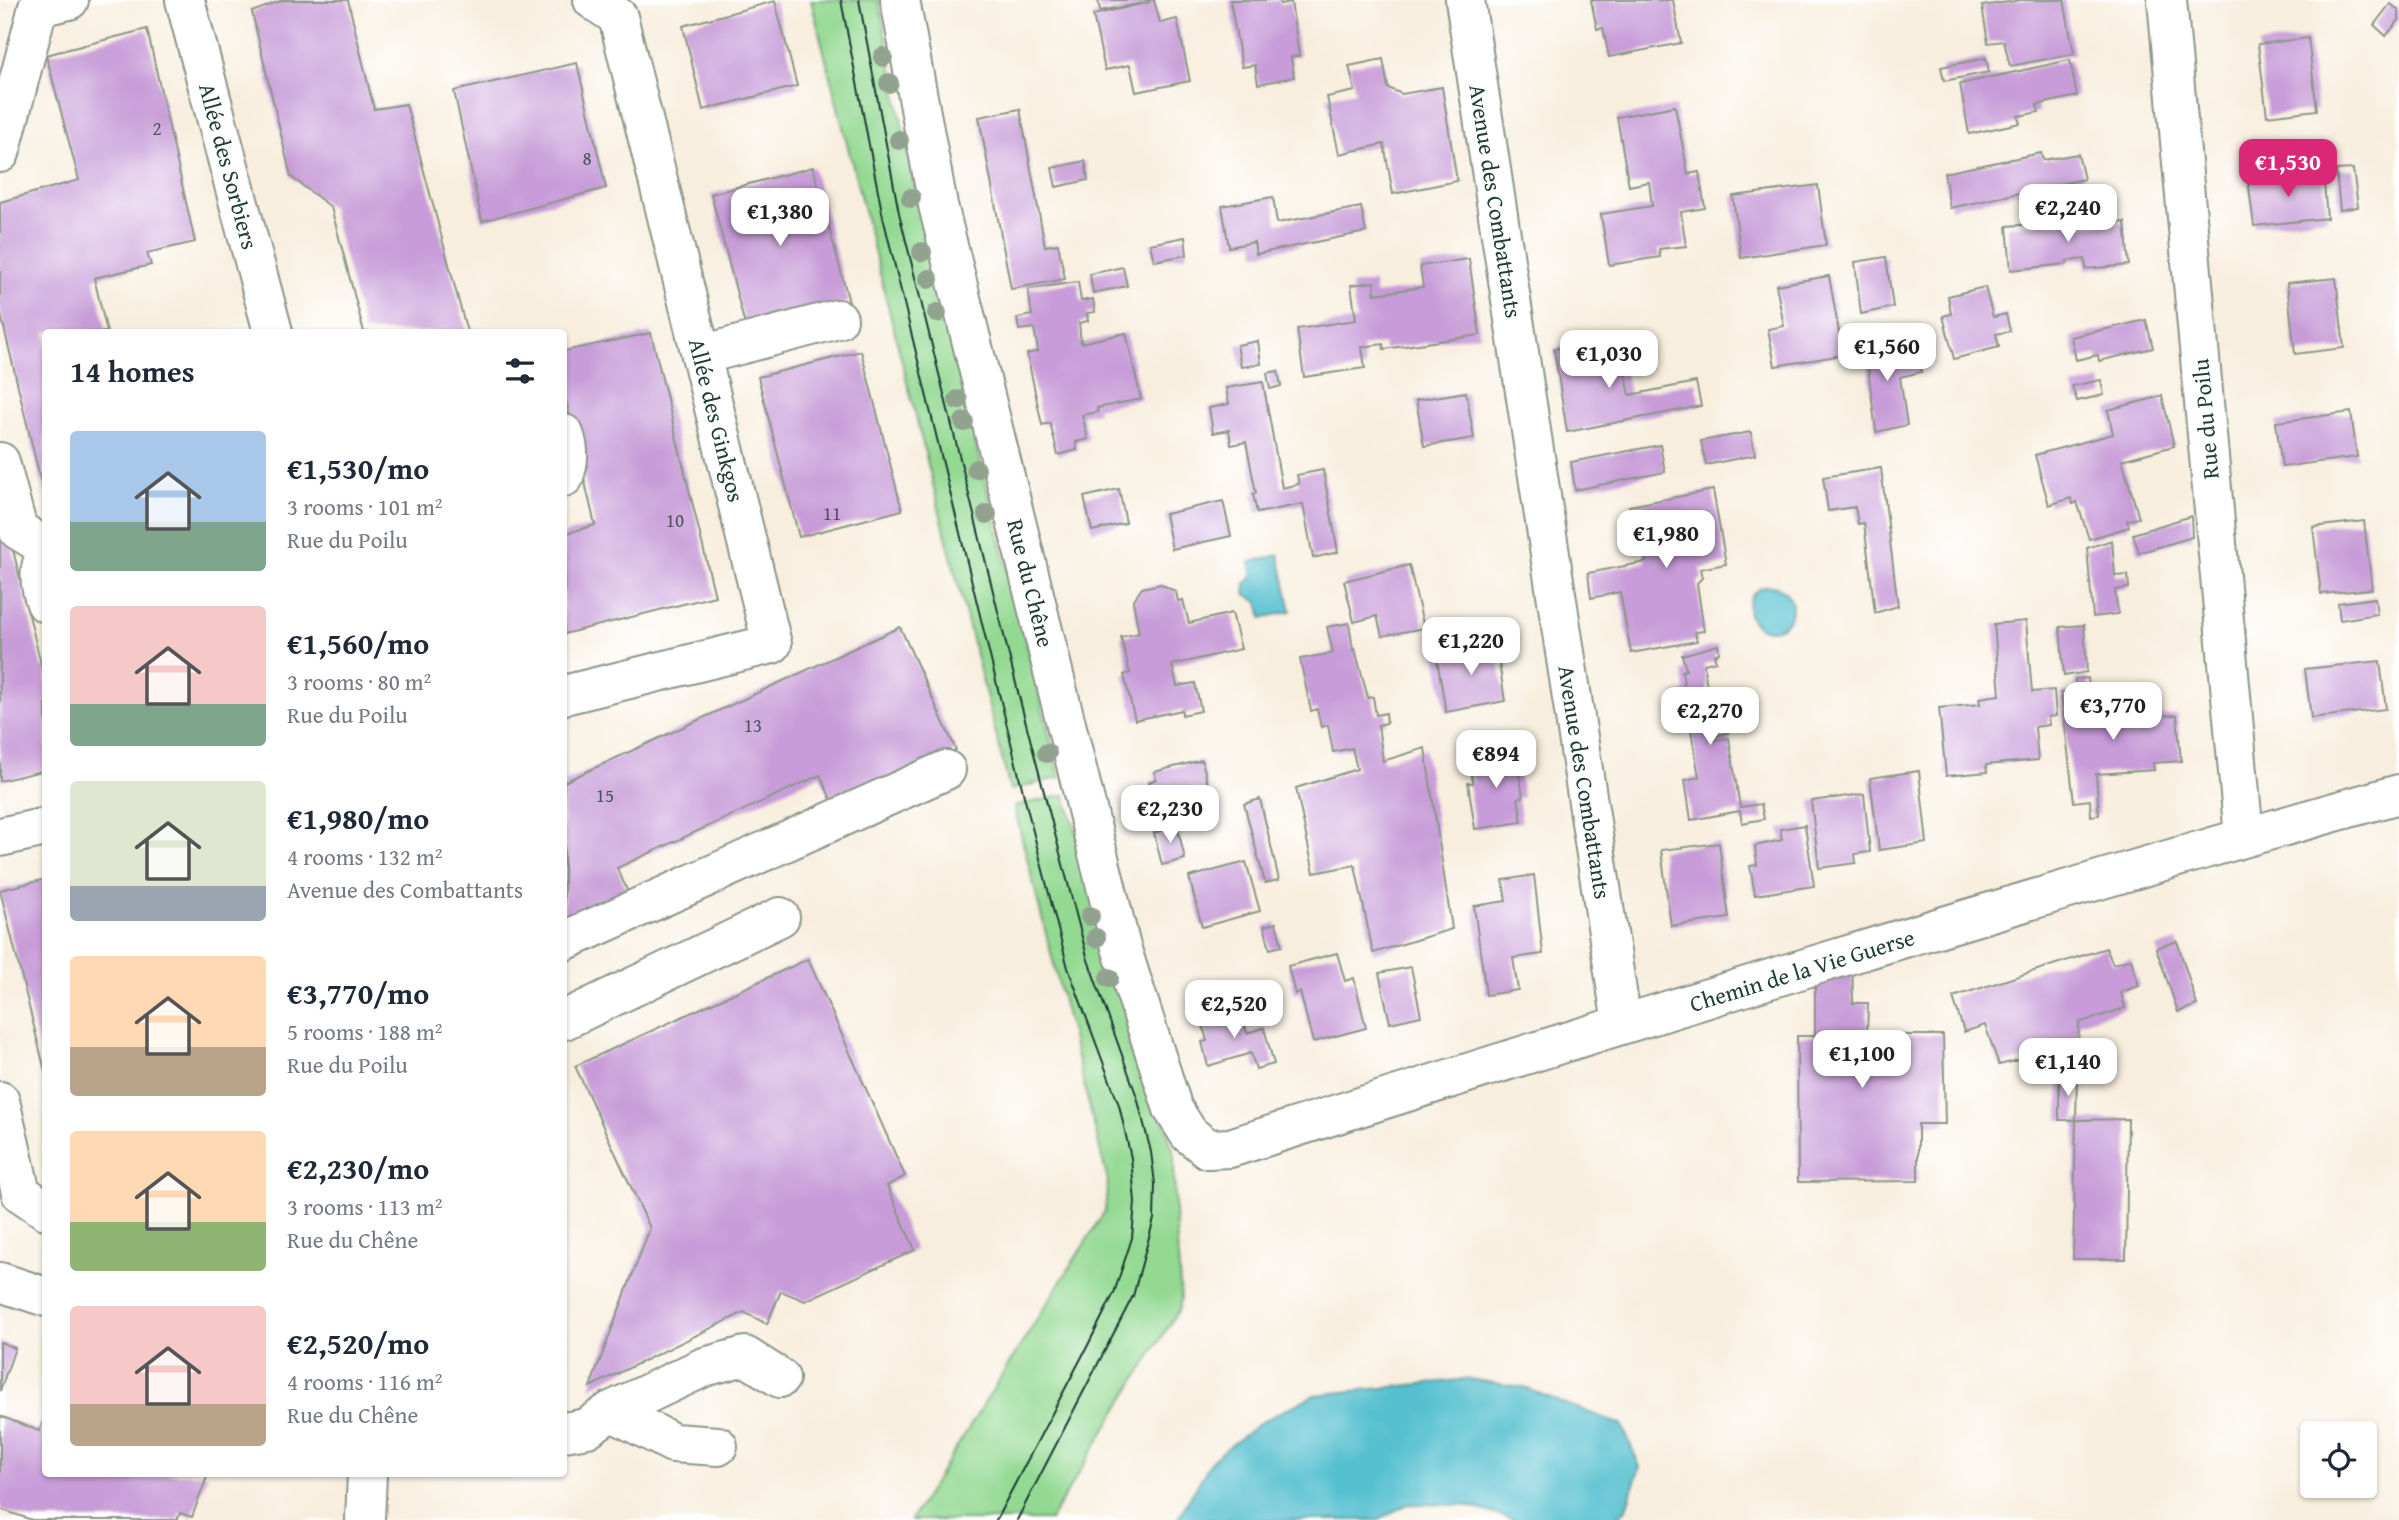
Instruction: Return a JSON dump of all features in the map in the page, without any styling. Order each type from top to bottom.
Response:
[{"type":"street","points":[[0,153],[38,7],[69,0]]},
{"type":"street","name":"Allée des Sorbiers","points":[[185,0],[272,329]]},
{"type":"street","name":"Allée des Ginkgos","points":[[567,694],[772,644],[618,18],[593,0]]},
{"type":"street","name":"Rue du Chêne","points":[[900,0],[938,205],[1121,947],[1173,1109],[1189,1134],[1208,1149]]},
{"type":"street","name":"Avenue des Combattants","points":[[1465,0],[1622,1024]]},
{"type":"street","name":"Rue du Poilu","points":[[2167,0],[2244,837]]},
{"type":"street","points":[[701,355],[838,319]]},
{"type":"street","points":[[567,444],[567,468]]},
{"type":"street","points":[[0,462],[18,530],[42,546]]},
{"type":"street","points":[[42,560],[39,584],[42,592]]},
{"type":"street","points":[[567,941],[946,770]]},
{"type":"street","name":"Chemin de la Vie Guerse","points":[[1208,1149],[1230,1149],[1622,1024],[2244,837],[2399,794]]},
{"type":"street","points":[[0,837],[42,828]]},
{"type":"street","points":[[567,1019],[780,917]]},
{"type":"street","points":[[0,1101],[21,1192],[42,1207]]},
{"type":"street","points":[[0,1282],[42,1296]]},
{"type":"street","points":[[567,1432],[587,1428],[611,1411],[704,1367],[745,1356],[780,1378]]},
{"type":"street","points":[[611,1411],[673,1443],[718,1446]]},
{"type":"street","points":[[365,1520],[367,1477]]},
{"type":"green space","points":[[811,0],[879,0],[914,188],[940,301],[1060,777],[1010,790]]},
{"type":"green space","points":[[1065,795],[1174,1154],[1181,1300],[1179,1309],[1050,1520],[911,1520],[1105,1211],[1108,1181],[1014,806]]},
{"type":"water","points":[[1279,555],[1291,611],[1262,618],[1258,602],[1245,594],[1246,583],[1253,576],[1250,562]]},
{"type":"water","points":[[1770,586],[1785,593],[1792,608],[1785,623],[1770,630],[1755,623],[1748,608],[1755,593]]},
{"type":"water","points":[[1468,1379],[1522,1387],[1622,1425],[1640,1467],[1625,1511],[1614,1520],[1516,1520],[1464,1505],[1408,1504],[1379,1520],[1177,1520],[1212,1460],[1261,1422],[1314,1395]]},
{"type":"building","points":[[283,0],[348,0],[374,109],[406,104],[466,329],[363,329],[331,207],[291,177],[252,12]]},
{"type":"building","points":[[1098,0],[1154,0],[1160,23],[1177,19],[1190,81],[1136,92],[1130,65],[1105,70],[1093,15],[1150,2],[1100,11]]},
{"type":"building","points":[[1230,0],[1280,0],[1280,4],[1291,2],[1299,56],[1291,57],[1294,77],[1258,84],[1255,65],[1242,67]]},
{"type":"building","points":[[1591,0],[1673,0],[1681,43],[1609,57],[1603,28],[1597,29]]},
{"type":"building","points":[[2021,0],[2064,0],[2074,54],[2010,66],[2004,41],[1988,43],[1982,6]]},
{"type":"building","points":[[775,1],[797,86],[703,110],[683,26]]},
{"type":"building","points":[[2390,4],[2399,10],[2399,20],[2386,36],[2374,25]]},
{"type":"building","points":[[147,29],[195,242],[147,253],[151,265],[94,278],[106,329],[42,329],[42,487],[0,311],[0,202],[79,180],[46,55]]},
{"type":"building","points":[[2308,38],[2317,110],[2267,116],[2258,44]]},
{"type":"building","points":[[1986,58],[1989,72],[1944,81],[1941,67]]},
{"type":"building","points":[[1383,59],[1388,88],[1402,94],[1442,87],[1457,181],[1393,194],[1384,144],[1339,154],[1327,97],[1355,91],[1349,66]]},
{"type":"building","points":[[2070,60],[2077,96],[2037,105],[2039,112],[2018,116],[2020,123],[1969,134],[1960,84]]},
{"type":"building","points":[[577,63],[606,188],[482,221],[454,91]]},
{"type":"building","points":[[1675,106],[1688,174],[1699,172],[1705,208],[1681,212],[1686,246],[1659,249],[1660,257],[1609,265],[1601,214],[1652,206],[1649,182],[1629,186],[1617,117]]},
{"type":"building","points":[[1020,109],[1045,246],[1058,244],[1065,279],[1011,289],[979,117]]},
{"type":"building","points":[[2041,153],[2043,160],[2078,154],[2084,179],[1950,208],[1944,173]]},
{"type":"building","points":[[1085,161],[1088,180],[1056,187],[1052,168]]},
{"type":"building","points":[[813,167],[849,302],[746,329],[711,194]]},
{"type":"building","points":[[2353,169],[2358,207],[2340,210],[2336,170]]},
{"type":"building","points":[[2323,172],[2327,218],[2254,226],[2248,180]]},
{"type":"building","points":[[1818,185],[1826,245],[1741,258],[1733,196]]},
{"type":"building","points":[[1273,197],[1277,223],[1361,207],[1366,232],[1256,254],[1254,242],[1229,247],[1222,206]]},
{"type":"building","points":[[2081,213],[2081,226],[2125,222],[2129,265],[2086,269],[2085,259],[2067,261],[2067,264],[2011,270],[2007,226],[2064,222],[2063,215]]},
{"type":"building","points":[[1185,237],[1187,255],[1154,261],[1150,244]]},
{"type":"building","points":[[1886,257],[1893,307],[1861,314],[1855,262]]},
{"type":"building","points":[[1469,259],[1480,335],[1384,349],[1383,344],[1362,347],[1365,368],[1304,377],[1297,329],[1356,320],[1351,285],[1374,282],[1375,294],[1423,287],[1420,266]]},
{"type":"building","points":[[1123,267],[1127,286],[1093,293],[1090,274]]},
{"type":"building","points":[[1829,276],[1843,355],[1775,366],[1768,329],[1784,326],[1776,285]]},
{"type":"building","points":[[2336,278],[2344,348],[2295,354],[2287,283]]},
{"type":"building","points":[[1078,282],[1081,301],[1093,299],[1095,312],[1087,313],[1088,321],[1079,323],[1081,343],[1126,333],[1141,399],[1097,408],[1098,412],[1082,415],[1088,439],[1076,442],[1077,450],[1058,455],[1050,423],[1042,425],[1027,354],[1038,351],[1034,328],[1019,330],[1017,318],[1032,315],[1028,289]]},
{"type":"building","points":[[1985,287],[1993,317],[2006,314],[2010,331],[1996,334],[1999,347],[1954,359],[1943,316],[1951,314],[1948,296]]},
{"type":"building","points":[[2146,320],[2153,348],[2099,361],[2098,355],[2076,360],[2071,337]]},
{"type":"building","points":[[1886,332],[1890,364],[1917,358],[1921,372],[1900,377],[1907,425],[1876,432],[1864,335]]},
{"type":"building","points":[[651,333],[715,596],[567,633],[567,533],[595,525],[567,405],[567,350]]},
{"type":"building","points":[[1606,338],[1612,369],[1624,366],[1630,395],[1696,382],[1701,406],[1567,432],[1554,349]]},
{"type":"building","points":[[1258,341],[1261,364],[1241,367],[1237,345]]},
{"type":"building","points":[[861,351],[902,510],[799,537],[758,377]]},
{"type":"building","points":[[1278,371],[1281,386],[1270,389],[1267,373]]},
{"type":"building","points":[[2101,380],[2104,395],[2077,401],[2072,386]]},
{"type":"building","points":[[1263,382],[1282,488],[1299,484],[1297,475],[1323,470],[1338,552],[1313,558],[1303,504],[1257,513],[1246,442],[1231,445],[1229,430],[1213,433],[1209,408],[1229,404],[1226,388]]},
{"type":"building","points":[[1466,392],[1474,438],[1424,446],[1416,400]]},
{"type":"building","points":[[2162,396],[2174,446],[2122,460],[2139,518],[2127,520],[2129,527],[2089,539],[2077,502],[2073,504],[2071,498],[2049,505],[2035,455],[2113,434],[2108,410]]},
{"type":"building","points":[[2351,412],[2357,457],[2282,467],[2276,422]]},
{"type":"building","points":[[1751,432],[1755,455],[1706,465],[1701,441]]},
{"type":"building","points":[[1660,445],[1665,472],[1575,490],[1571,462]]},
{"type":"building","points":[[1881,468],[1898,606],[1875,613],[1864,523],[1858,524],[1855,507],[1828,511],[1823,477]]},
{"type":"building","points":[[1119,489],[1126,523],[1092,531],[1084,497]]},
{"type":"building","points":[[1713,490],[1726,564],[1700,569],[1702,578],[1697,583],[1704,631],[1695,632],[1697,641],[1631,653],[1620,592],[1591,598],[1588,573],[1646,562],[1644,549],[1637,550],[1629,506]]},
{"type":"building","points":[[1223,501],[1231,536],[1172,549],[1165,514]]},
{"type":"building","points":[[2,505],[42,668],[42,771],[0,781]]},
{"type":"building","points":[[2191,516],[2192,537],[2139,553],[2133,534]]},
{"type":"building","points":[[2364,521],[2372,589],[2321,594],[2313,527]]},
{"type":"building","points":[[2112,540],[2115,576],[2128,575],[2129,588],[2115,590],[2118,614],[2093,617],[2087,548]]},
{"type":"building","points":[[1409,565],[1424,628],[1382,636],[1377,616],[1354,622],[1344,581]]},
{"type":"building","points":[[1161,584],[1176,592],[1178,601],[1183,600],[1189,623],[1232,613],[1241,649],[1172,665],[1177,686],[1195,683],[1201,711],[1182,715],[1182,710],[1135,720],[1124,675],[1130,673],[1121,637],[1139,633],[1133,601],[1142,588]]},
{"type":"building","points":[[2375,598],[2377,614],[2340,620],[2338,603]]},
{"type":"building","points":[[2026,621],[2032,692],[2054,690],[2056,716],[2048,717],[2049,725],[2035,727],[2038,760],[1986,765],[1987,772],[1946,776],[1939,708],[1980,704],[1979,698],[2000,695],[1994,624]]},
{"type":"building","points":[[1349,623],[1353,650],[1355,649],[1368,698],[1373,697],[1376,715],[1386,713],[1387,723],[1378,725],[1383,761],[1425,748],[1452,929],[1373,953],[1355,865],[1314,873],[1296,788],[1357,769],[1352,748],[1333,752],[1328,725],[1321,727],[1317,709],[1311,711],[1300,659],[1333,653],[1327,627]]},
{"type":"building","points":[[2084,625],[2087,672],[2064,676],[2060,627]]},
{"type":"building","points":[[900,627],[956,750],[834,806],[820,775],[617,868],[631,899],[567,929],[567,781]]},
{"type":"building","points":[[1496,643],[1505,701],[1446,712],[1436,654]]},
{"type":"building","points":[[1718,645],[1719,653],[1714,655],[1716,661],[1704,664],[1709,705],[1723,702],[1728,733],[1715,736],[1715,740],[1729,738],[1740,807],[1761,804],[1764,819],[1742,823],[1740,811],[1691,820],[1685,780],[1699,777],[1687,707],[1677,709],[1675,693],[1685,691],[1682,671],[1686,670],[1682,655]]},
{"type":"building","points":[[2380,661],[2386,709],[2311,718],[2305,669]]},
{"type":"building","points":[[2088,678],[2091,712],[2136,709],[2137,717],[2177,715],[2181,761],[2153,763],[2154,770],[2096,774],[2099,815],[2091,816],[2090,800],[2074,802],[2061,693],[2076,691],[2075,679]]},
{"type":"building","points":[[1516,752],[1523,797],[1518,798],[1522,822],[1475,829],[1468,783],[1473,783],[1469,759]]},
{"type":"building","points":[[1202,760],[1214,811],[1167,823],[1166,820],[1159,822],[1149,782],[1156,779],[1154,772]]},
{"type":"building","points":[[1919,771],[1927,843],[1879,850],[1870,778]]},
{"type":"building","points":[[1864,794],[1870,852],[1855,854],[1856,863],[1819,868],[1811,801]]},
{"type":"building","points":[[1260,799],[1279,880],[1265,883],[1244,804]]},
{"type":"building","points":[[1177,825],[1185,859],[1162,865],[1154,833]]},
{"type":"building","points":[[1805,825],[1814,886],[1755,895],[1750,866],[1757,865],[1755,846],[1782,840],[1780,829]]},
{"type":"building","points":[[1719,843],[1729,918],[1671,926],[1661,850]]},
{"type":"building","points":[[1246,862],[1260,911],[1202,927],[1189,877]]},
{"type":"building","points":[[1534,875],[1543,954],[1513,958],[1518,990],[1486,995],[1474,906],[1506,901],[1503,880]]},
{"type":"building","points":[[42,880],[42,1059],[0,890]]},
{"type":"building","points":[[1276,923],[1282,946],[1270,949],[1264,926]]},
{"type":"building","points":[[2177,941],[2197,1005],[2178,1012],[2156,948]]},
{"type":"building","points":[[2106,948],[2113,964],[2131,959],[2139,986],[2121,992],[2125,1008],[2079,1023],[2078,1050],[2039,1061],[2038,1055],[1999,1065],[1985,1025],[1964,1032],[1953,997]]},
{"type":"building","points":[[1337,953],[1345,981],[1354,978],[1366,1028],[1313,1042],[1300,992],[1295,994],[1288,966]]},
{"type":"building","points":[[1852,955],[1853,1003],[1868,1003],[1867,1035],[1943,1035],[1945,1124],[1918,1124],[1918,1181],[1798,1182],[1797,1036],[1815,1036],[1815,967]]},
{"type":"building","points":[[808,959],[905,1176],[887,1186],[915,1250],[805,1301],[781,1291],[767,1324],[744,1312],[590,1387],[650,1228],[575,1066]]},
{"type":"building","points":[[1411,967],[1421,1016],[1390,1023],[1379,973]]},
{"type":"building","points":[[1239,1007],[1247,1033],[1264,1028],[1274,1064],[1256,1069],[1251,1053],[1208,1066],[1202,1042],[1207,1041],[1201,1018]]},
{"type":"building","points":[[2077,1075],[2076,1120],[2059,1120],[2059,1076]]},
{"type":"building","points":[[2128,1119],[2126,1259],[2073,1259],[2076,1120]]},
{"type":"building","points":[[0,1342],[15,1348],[0,1391]]},
{"type":"building","points":[[0,1416],[39,1431],[42,1424],[42,1477],[207,1477],[192,1517],[180,1513],[177,1520],[32,1520],[0,1509]]},
{"type":"tram line","points":[[841,0],[883,217],[1024,796],[1068,968],[1119,1105],[1131,1158],[1135,1202],[1132,1238],[1114,1293],[996,1520]]},
{"type":"tram line","points":[[859,0],[899,213],[1022,708],[1088,960],[1137,1097],[1151,1152],[1155,1184],[1154,1219],[1133,1296],[1017,1520]]}]
